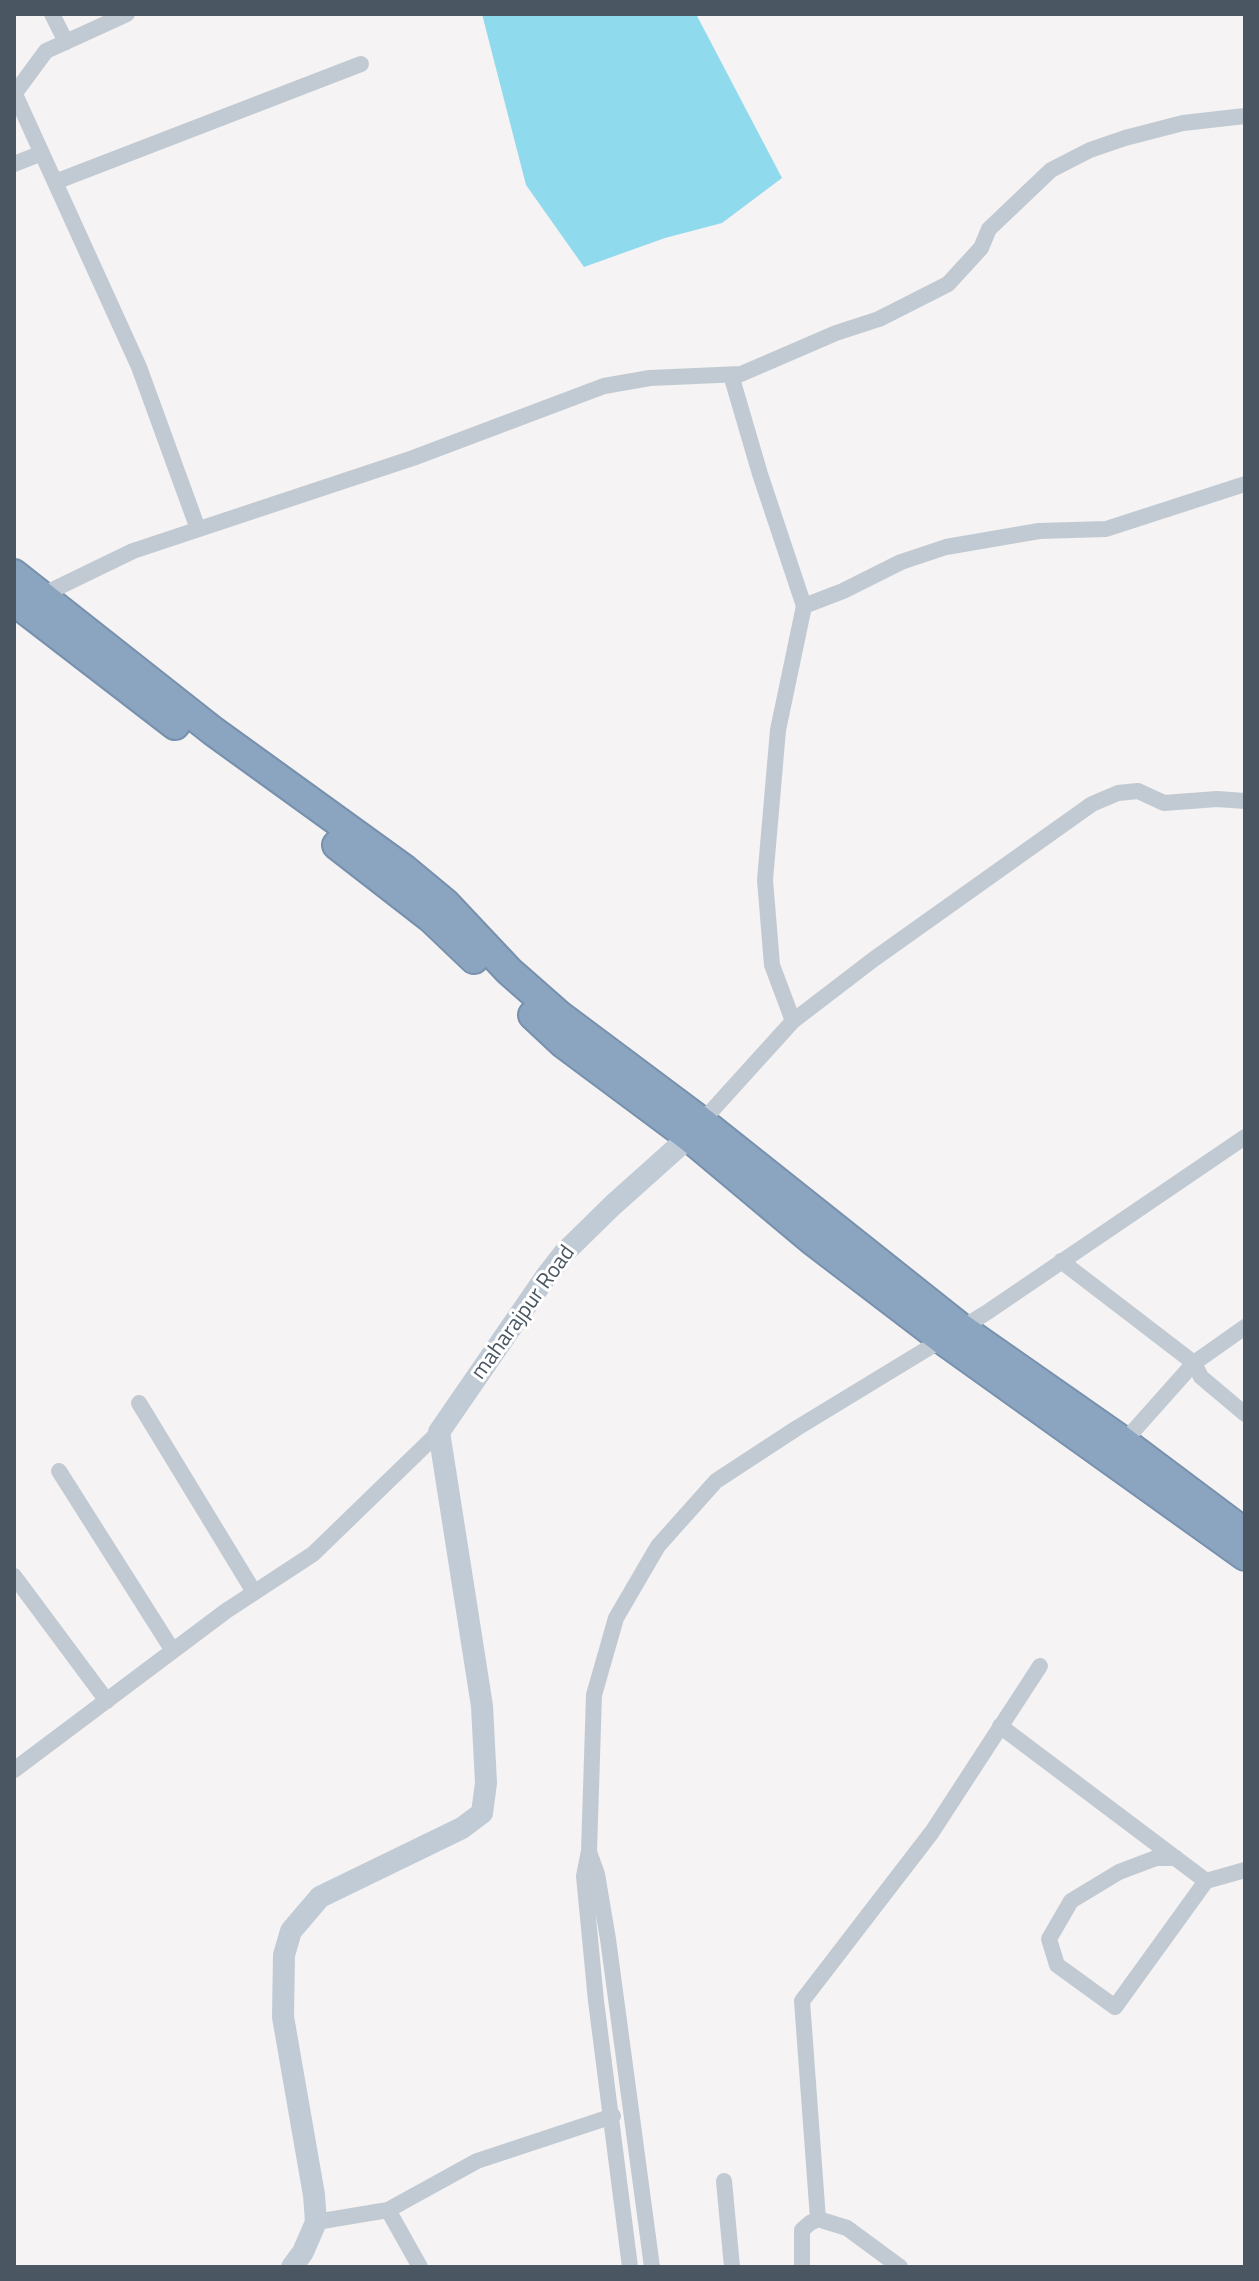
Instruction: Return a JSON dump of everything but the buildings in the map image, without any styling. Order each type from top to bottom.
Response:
[{"type":"highway","points":[[14,574],[26,600],[219,759],[374,871],[431,918],[564,1044],[695,1129],[812,1240],[1117,1450],[1245,1533]]},
{"type":"highway","points":[[1117,1450],[1245,1556]]},
{"type":"street","points":[[52,14],[66,42]]},
{"type":"street","points":[[127,14],[46,51],[14,92],[139,367],[198,529]]},
{"type":"street","points":[[55,182],[361,64]]},
{"type":"street","points":[[26,600],[133,551],[413,458],[604,386],[650,378],[741,374],[836,333],[879,319],[948,284],[981,248],[989,229],[1051,170],[1064,163],[1090,150],[1154,130],[1183,123],[1245,116]]},
{"type":"street","points":[[14,164],[42,153]]},
{"type":"street","points":[[731,375],[804,606],[778,730],[765,880],[772,965],[793,1021]]},
{"type":"street","points":[[804,606],[843,591],[901,562],[946,547],[1039,531],[1106,529],[1245,484]]},
{"type":"street","points":[[695,1129],[793,1021],[874,959],[1092,804],[1118,793],[1138,791],[1164,803],[1217,799],[1245,801]]},
{"type":"street","name":"maharajpur Road","points":[[439,1432],[565,1252],[695,1129]]},
{"type":"street","points":[[630,2267],[596,2001],[584,1876],[589,1851],[594,1695],[616,1618],[658,1546],[716,1481],[952,1334],[1245,1137]]},
{"type":"street","points":[[1061,1261],[1194,1363],[1201,1377],[1245,1414]]},
{"type":"street","points":[[1117,1450],[1194,1363],[1245,1327]]},
{"type":"street","points":[[139,1403],[254,1592]]},
{"type":"street","points":[[14,1770],[254,1592],[313,1554],[439,1432]]},
{"type":"street","points":[[292,2267],[303,2252],[316,2222],[283,2017],[284,1955],[291,1931],[320,1897],[462,1828],[482,1813],[486,1783],[482,1706],[439,1432]]},
{"type":"street","points":[[59,1471],[173,1651]]},
{"type":"street","points":[[14,1576],[107,1701]]},
{"type":"street","points":[[818,2219],[802,2001],[932,1832],[1040,1666]]},
{"type":"street","points":[[1000,1726],[1206,1881]]},
{"type":"street","points":[[589,1851],[597,1874],[608,1939],[652,2267]]},
{"type":"street","points":[[1176,1858],[1156,1858],[1119,1872],[1071,1901],[1049,1939],[1057,1965],[1115,2007],[1206,1881],[1245,1870]]},
{"type":"street","points":[[316,2222],[388,2210],[477,2161],[613,2116]]},
{"type":"street","points":[[724,2181],[732,2267]]},
{"type":"street","points":[[388,2210],[420,2267]]},
{"type":"street","points":[[802,2267],[802,2230],[818,2219],[847,2228],[900,2267]]},
{"type":"water","points":[[482,14],[696,14],[782,178],[722,223],[665,238],[584,267],[526,185]]}]
